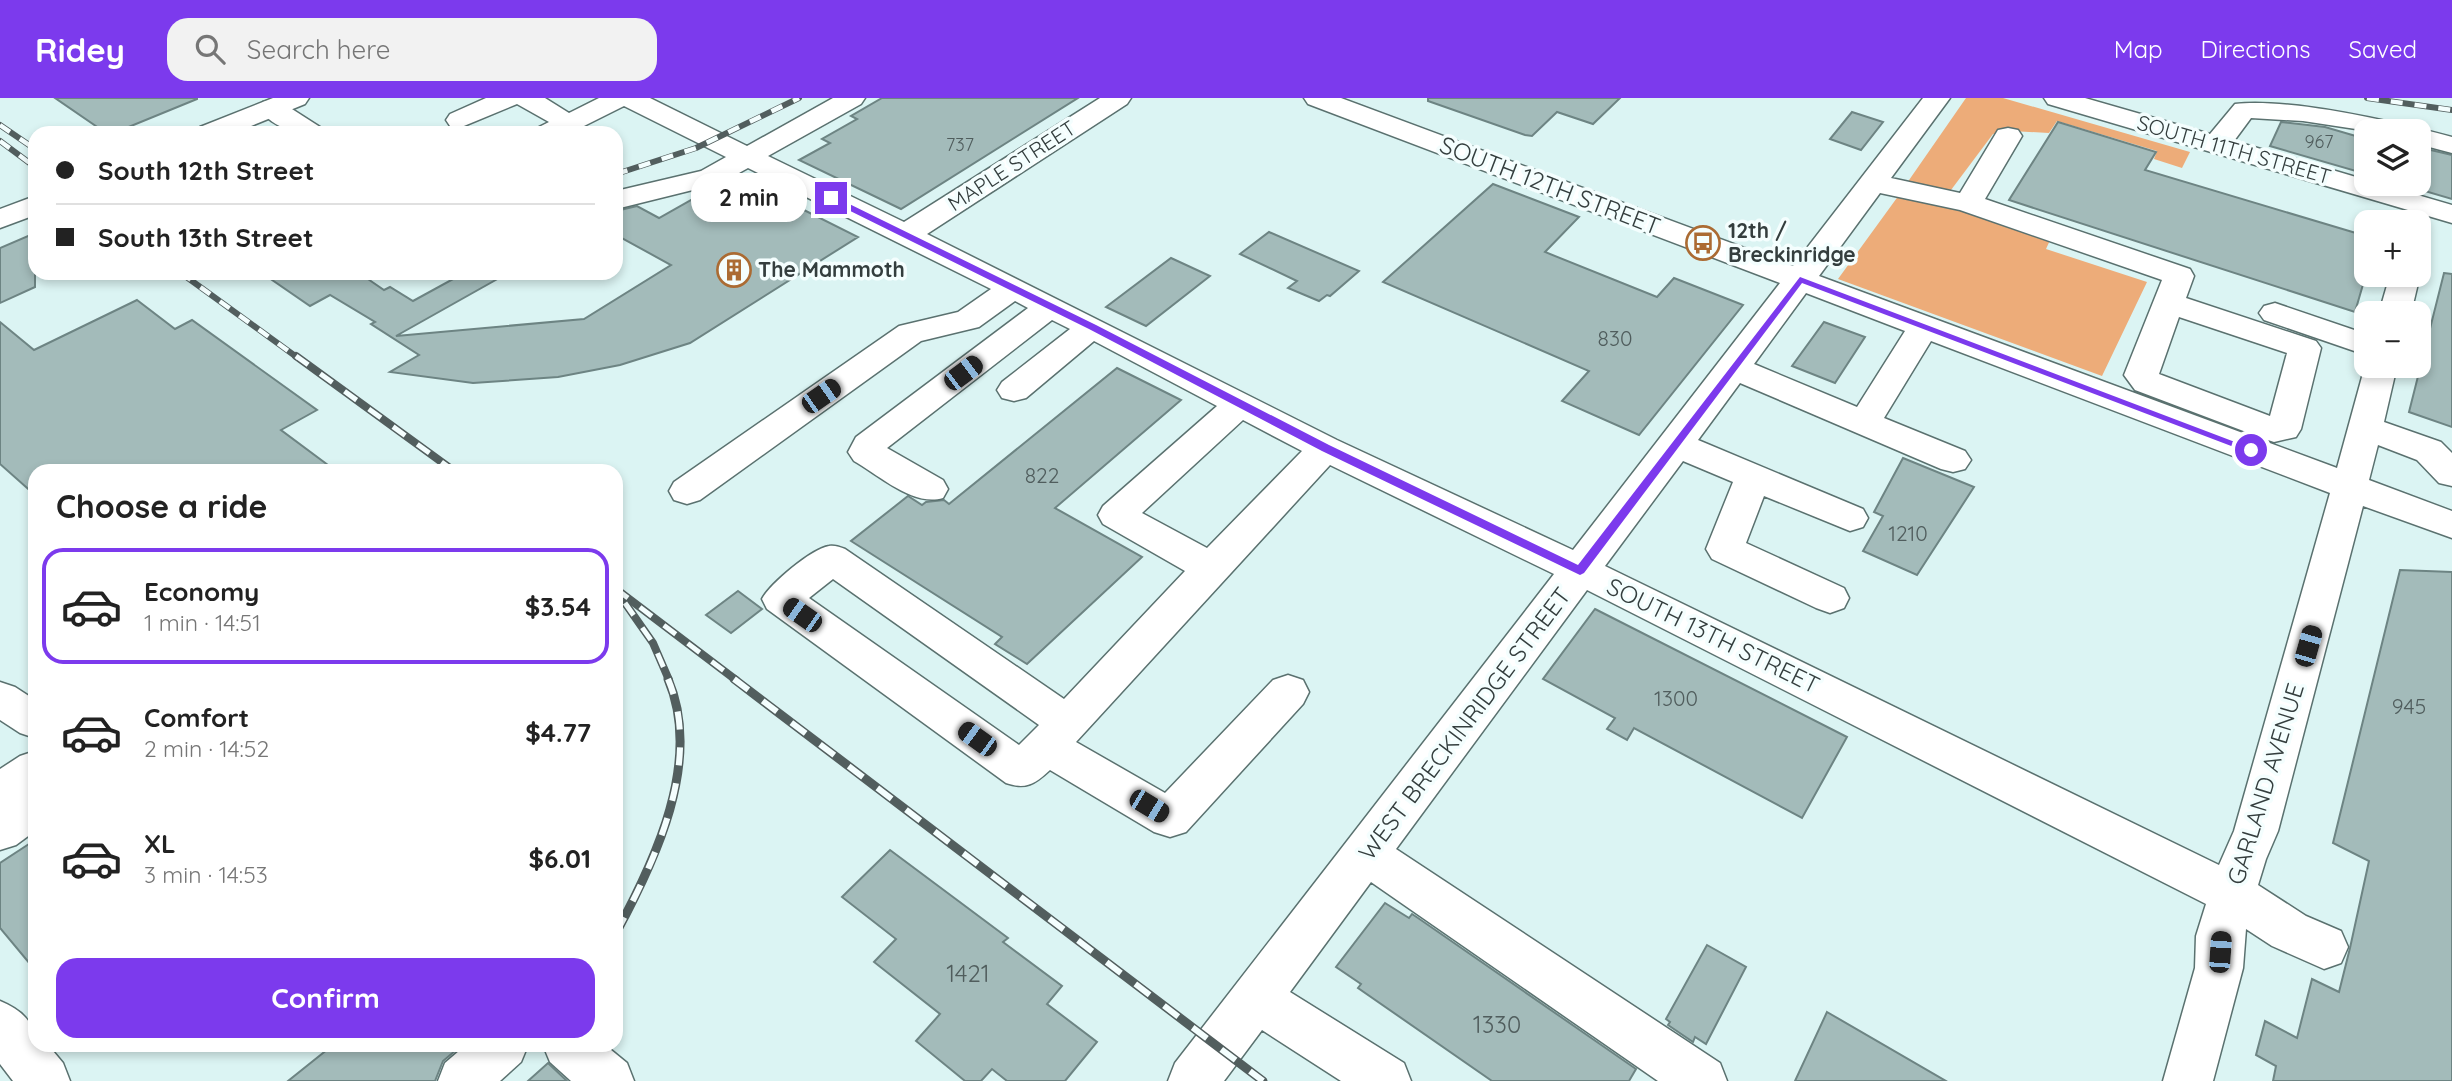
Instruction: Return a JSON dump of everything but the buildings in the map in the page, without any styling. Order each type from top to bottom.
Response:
[{"type":"street","points":[[462,122],[508,98]]},
{"type":"street","points":[[526,98],[554,125],[620,98]]},
{"type":"street","name":"SOUTH 13TH STREET","points":[[629,98],[1093,327],[1325,448],[1580,570],[2232,894],[2289,931],[2324,947]]},
{"type":"street","points":[[623,198],[711,177],[852,98]]},
{"type":"street","name":"MAPLE STREET","points":[[906,234],[1118,98]]},
{"type":"street","name":"SOUTH 12TH STREET","points":[[1317,98],[2452,525]]},
{"type":"street","name":"WEST BRECKINRIDGE STREET","points":[[1193,1081],[1937,98]]},
{"type":"street","name":"SOUTH 11TH STREET","points":[[2057,98],[2220,145],[2407,210]]},
{"type":"street","points":[[226,126],[282,102],[304,126]]},
{"type":"street","points":[[2220,145],[2226,130],[2244,110],[2284,109],[2354,120]]},
{"type":"street","points":[[1968,203],[2008,136]]},
{"type":"street","points":[[2431,139],[2452,145]]},
{"type":"street","points":[[1874,183],[1968,203],[2179,276],[2141,375],[2147,382],[2273,430],[2284,429],[2305,348],[2169,303]]},
{"type":"street","points":[[0,219],[28,208]]},
{"type":"street","name":"SOUTH 11TH STREET","points":[[2431,215],[2452,214]]},
{"type":"street","points":[[687,491],[910,333],[968,320],[1014,288]]},
{"type":"street","points":[[2211,290],[2354,341]]},
{"type":"street","points":[[930,489],[866,452],[868,445],[1050,306]]},
{"type":"street","points":[[1864,423],[1924,326]]},
{"type":"street","points":[[1014,390],[1093,327]]},
{"type":"street","points":[[1733,368],[1953,460]]},
{"type":"street","name":"GARLAND AVENUE","points":[[2188,1081],[2219,968],[2221,936],[2232,894],[2243,859],[2256,831],[2378,378]]},
{"type":"street","points":[[1211,568],[1116,515],[1239,405]]},
{"type":"street","points":[[2365,428],[2444,459]]},
{"type":"street","points":[[1676,444],[1850,518]]},
{"type":"street","points":[[1288,692],[1170,818],[1057,734],[832,559],[780,599],[1021,770],[1057,734],[1325,448]]},
{"type":"street","points":[[1753,476],[1724,549],[1830,598]]},
{"type":"street","points":[[0,699],[28,717]]},
{"type":"street","points":[[0,792],[28,774]]},
{"type":"street","points":[[0,831],[28,812]]},
{"type":"street","points":[[1367,854],[1702,1081]]},
{"type":"street","points":[[1255,998],[1386,1081]]},
{"type":"street","points":[[0,1025],[45,1081]]},
{"type":"street","points":[[463,1081],[495,1052]]},
{"type":"street","points":[[576,1052],[609,1081]]},
{"type":"shaded area","points":[[1966,98],[2003,98],[2190,152],[2182,168],[2154,159],[2157,151],[2057,121],[2049,133],[2011,131],[1993,134],[1951,190],[1907,183]]},
{"type":"shaded area","points":[[1899,195],[1943,203],[2051,238],[2046,249],[2147,282],[2102,376],[1838,279]]},
{"type":"railway","points":[[623,172],[696,148],[799,98]]},
{"type":"railway","points":[[2367,98],[2452,110]]},
{"type":"railway","points":[[0,125],[28,144]]},
{"type":"railway","points":[[0,141],[28,162]]},
{"type":"railway","points":[[191,280],[298,358]]},
{"type":"railway","points":[[296,356],[444,464]]},
{"type":"railway","points":[[623,594],[736,680]]},
{"type":"railway","points":[[625,603],[653,643],[669,680]]},
{"type":"railway","points":[[623,920],[659,843],[677,776],[680,743],[677,711],[668,679]]},
{"type":"railway","points":[[734,679],[1263,1081]]},
{"type":"place","name":"12th / Breckinridge","points":[[1703,243]]},
{"type":"place","name":"The Mammoth","points":[[734,270]]},
{"type":"route","points":[[831,198],[1093,327],[1325,448],[1580,570],[1800,280],[2251,450]]}]
